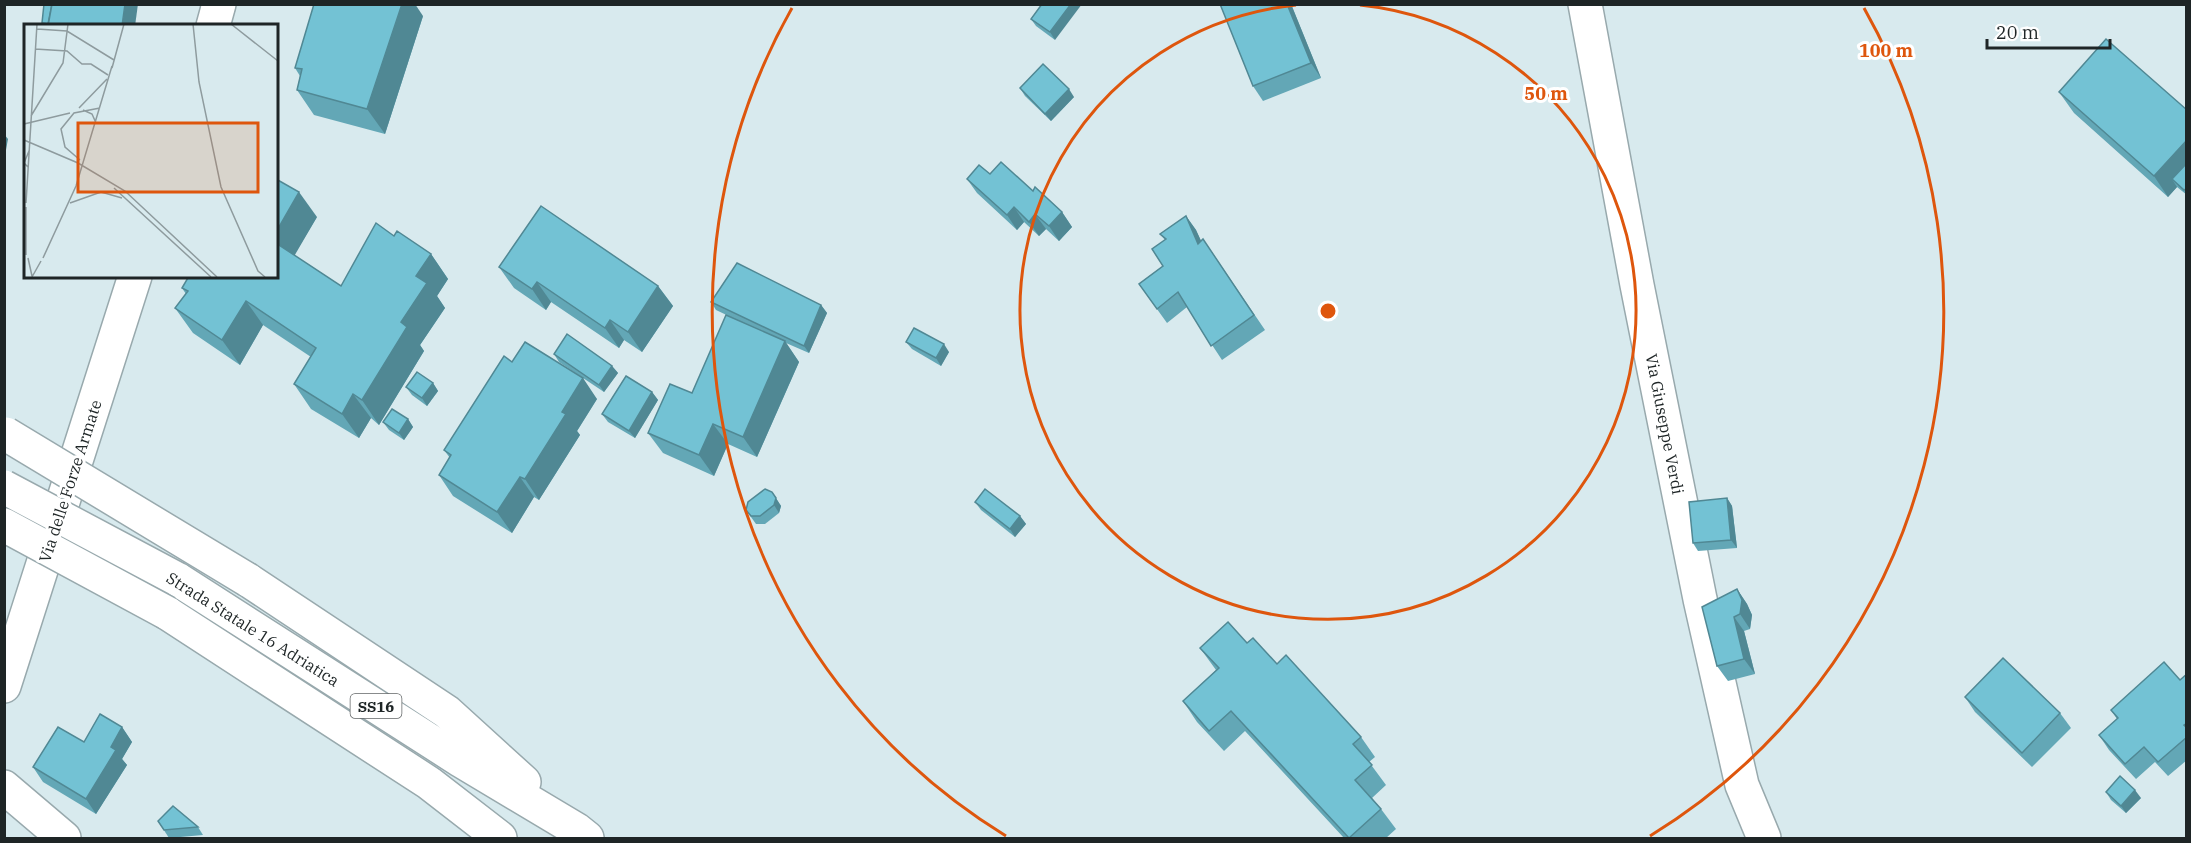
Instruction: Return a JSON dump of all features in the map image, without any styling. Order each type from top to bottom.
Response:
[{"type":"main road","name":"Via Giuseppe Verdi","points":[[1585,4],[1639,297],[1700,599],[1742,785],[1764,838]]},
{"type":"main road","name":"Via delle Forze Armate","points":[[4,686],[134,278]]},
{"type":"main road","name":"SS16","points":[[5,434],[248,580],[447,712],[582,834]]},
{"type":"main road","name":"Strada Statale 16 Adriatica","points":[[4,487],[177,579],[460,760],[582,834]]},
{"type":"main road","name":"Strada Statale 16 Adriatica","points":[[4,525],[167,613],[429,783],[500,838]]},
{"type":"main road","points":[[4,787],[64,838]]},
{"type":"building","points":[[44,4],[52,4],[48,24],[42,23]]},
{"type":"building","points":[[52,4],[125,4],[122,24],[48,24]]},
{"type":"building","points":[[314,4],[402,4],[367,109],[297,90],[302,69],[295,68]]},
{"type":"building","points":[[1042,4],[1071,4],[1050,32],[1031,19]]},
{"type":"building","points":[[1220,4],[1287,4],[1311,63],[1253,86]]},
{"type":"building","points":[[2106,39],[2187,110],[2187,140],[2154,176],[2059,92]]},
{"type":"building","points":[[1043,64],[1069,89],[1045,114],[1020,88]]},
{"type":"building","points":[[1001,162],[1033,191],[1035,187],[1062,212],[1049,226],[1035,214],[1029,222],[1014,207],[1007,215],[967,179],[979,165],[990,174]]},
{"type":"building","points":[[2187,163],[2187,188],[2184,190],[2172,179]]},
{"type":"building","points":[[278,180],[299,192],[278,229]]},
{"type":"building","points":[[541,206],[658,286],[628,332],[610,320],[605,328],[537,282],[532,289],[499,267]]},
{"type":"building","points":[[1186,216],[1198,244],[1203,239],[1254,315],[1211,346],[1178,292],[1157,309],[1139,284],[1163,266],[1152,249],[1166,239],[1160,234]]},
{"type":"building","points":[[376,223],[394,236],[397,231],[431,254],[416,276],[427,283],[401,322],[407,327],[362,400],[353,394],[342,414],[294,384],[316,348],[246,301],[222,340],[175,308],[188,291],[182,288],[188,278],[278,278],[278,244],[341,286]]},
{"type":"building","points":[[737,263],[821,305],[804,346],[711,302]]},
{"type":"building","points":[[726,315],[785,341],[743,437],[713,424],[699,455],[648,433],[670,384],[692,393]]},
{"type":"building","points":[[914,328],[944,344],[936,358],[906,342]]},
{"type":"building","points":[[567,334],[612,366],[599,385],[554,354]]},
{"type":"building","points":[[525,342],[583,378],[562,412],[566,414],[525,479],[520,477],[497,512],[439,475],[451,455],[444,450],[504,356],[512,362]]},
{"type":"building","points":[[417,372],[433,383],[422,398],[406,387]]},
{"type":"building","points":[[626,376],[652,392],[629,431],[602,414]]},
{"type":"building","points":[[392,409],[408,419],[399,433],[383,422]]},
{"type":"building","points":[[765,489],[772,492],[776,498],[774,505],[760,516],[751,516],[746,510],[748,502]]},
{"type":"building","points":[[985,489],[1020,516],[1010,529],[975,502]]},
{"type":"building","points":[[1727,498],[1731,540],[1693,543],[1689,502]]},
{"type":"building","points":[[1737,589],[1742,600],[1740,614],[1734,617],[1744,659],[1717,666],[1702,607]]},
{"type":"building","points":[[1228,622],[1247,643],[1253,638],[1277,664],[1286,655],[1361,737],[1353,744],[1372,765],[1355,780],[1381,809],[1349,838],[1231,711],[1209,731],[1183,701],[1219,668],[1200,648]]},
{"type":"building","points":[[2003,658],[2060,713],[2022,753],[1965,697]]},
{"type":"building","points":[[2164,662],[2180,680],[2187,674],[2187,723],[2184,725],[2187,728],[2187,737],[2158,762],[2144,747],[2125,764],[2099,735],[2118,718],[2111,710]]},
{"type":"building","points":[[100,714],[122,727],[111,747],[116,750],[86,799],[33,767],[58,727],[84,742]]},
{"type":"building","points":[[2120,776],[2135,790],[2121,806],[2106,792]]},
{"type":"building","points":[[173,806],[198,827],[164,830],[158,821]]}]
